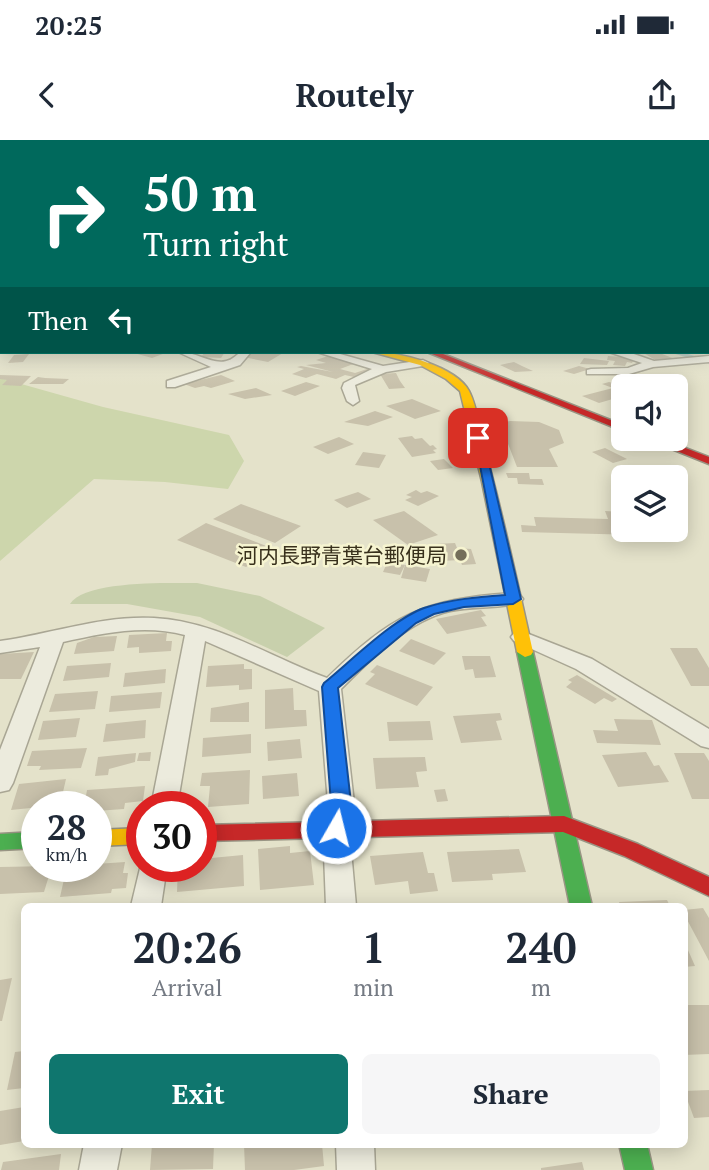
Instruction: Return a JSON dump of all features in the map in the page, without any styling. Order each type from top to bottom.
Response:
[{"type":"main road","points":[[396,354],[427,357],[611,424]]},
{"type":"main road","points":[[427,357],[464,390],[473,416],[580,903]]},
{"type":"main road","points":[[683,451],[709,461]]},
{"type":"main road","points":[[217,832],[564,824],[631,850],[709,887]]},
{"type":"main road","points":[[0,842],[21,841]]},
{"type":"main road","points":[[634,1148],[639,1170]]},
{"type":"street","points":[[188,354],[223,368]]},
{"type":"street","points":[[171,384],[236,363],[244,354]]},
{"type":"street","points":[[329,354],[383,369]]},
{"type":"street","points":[[624,354],[652,364]]},
{"type":"street","points":[[591,372],[629,371],[706,354]]},
{"type":"street","points":[[353,401],[348,390],[350,383],[383,369],[427,357]]},
{"type":"street","points":[[330,687],[353,665],[420,616],[464,602],[513,599]]},
{"type":"street","points":[[0,647],[53,640],[86,630],[155,624],[196,632],[302,678],[330,687]]},
{"type":"street","points":[[167,791],[196,632]]},
{"type":"street","points":[[521,637],[584,664],[709,740]]},
{"type":"street","points":[[0,783],[53,640]]},
{"type":"street","points":[[330,687],[341,803],[336,828],[341,903]]},
{"type":"street","points":[[147,903],[150,882]]},
{"type":"street","points":[[98,1170],[102,1148]]},
{"type":"street","points":[[355,1148],[356,1170]]},
{"type":"green space","points":[[0,378],[103,407],[229,435],[244,461],[228,489],[165,482],[94,479],[0,561]]},
{"type":"green space","points":[[149,583],[197,583],[260,596],[325,628],[287,657],[200,617],[127,604],[70,604],[78,596],[109,587]]},
{"type":"building","points":[[29,354],[23,362],[8,363],[14,355]]},
{"type":"building","points":[[138,354],[163,354],[152,358]]},
{"type":"building","points":[[203,354],[224,354],[221,358],[201,357]]},
{"type":"building","points":[[248,354],[281,354],[268,362],[243,357]]},
{"type":"building","points":[[645,354],[662,354],[675,359],[657,361]]},
{"type":"building","points":[[328,356],[356,363],[340,369],[355,373],[371,370],[354,377],[345,375],[336,379],[317,374],[306,378],[292,374],[304,369],[297,367],[301,366],[333,372],[306,365],[326,363],[316,360]]},
{"type":"building","points":[[608,356],[634,359],[625,366],[613,365],[615,361],[607,360]]},
{"type":"building","points":[[584,358],[609,361],[607,365],[580,364]]},
{"type":"building","points":[[514,362],[533,371],[515,372],[500,365]]},
{"type":"building","points":[[579,366],[590,369],[574,374],[563,371]]},
{"type":"building","points":[[396,373],[405,388],[389,389],[380,374]]},
{"type":"building","points":[[0,375],[31,376],[21,386],[2,385],[7,380],[0,379]]},
{"type":"building","points":[[221,375],[235,381],[211,388],[195,388],[184,384]]},
{"type":"building","points":[[38,377],[69,379],[63,384],[29,384]]},
{"type":"building","points":[[306,382],[320,386],[295,396],[281,391]]},
{"type":"building","points":[[256,388],[272,395],[245,399],[228,394]]},
{"type":"building","points":[[611,389],[611,400],[599,403],[582,396]]},
{"type":"building","points":[[412,399],[441,411],[415,419],[386,406]]},
{"type":"building","points":[[375,411],[393,417],[368,426],[344,422]]},
{"type":"building","points":[[539,422],[559,430],[564,443],[549,449],[558,467],[517,467],[500,423]]},
{"type":"building","points":[[412,436],[415,439],[422,438],[430,446],[433,445],[437,449],[433,450],[436,453],[412,457],[398,438]]},
{"type":"building","points":[[339,437],[354,444],[328,454],[313,447]]},
{"type":"building","points":[[605,448],[627,459],[613,463],[592,452]]},
{"type":"building","points":[[363,452],[386,455],[379,468],[355,465]]},
{"type":"building","points":[[444,459],[453,468],[438,470],[430,461]]},
{"type":"building","points":[[506,473],[529,473],[530,479],[542,479],[544,485],[518,484],[517,478],[508,478]]},
{"type":"building","points":[[416,490],[439,496],[418,506],[405,500],[412,497],[406,495]]},
{"type":"building","points":[[358,492],[371,499],[347,508],[334,500]]},
{"type":"building","points":[[241,504],[301,526],[275,543],[213,519]]},
{"type":"building","points":[[404,511],[438,535],[408,545],[373,520]]},
{"type":"building","points":[[605,511],[611,511],[611,534],[522,532],[521,525],[536,526],[534,517],[608,519]]},
{"type":"building","points":[[206,523],[274,549],[246,567],[177,540]]},
{"type":"building","points":[[455,543],[457,548],[471,549],[476,564],[462,565],[460,560],[442,561],[436,544]]},
{"type":"building","points":[[387,563],[405,565],[400,575],[383,572]]},
{"type":"building","points":[[405,565],[430,569],[426,582],[401,578]]},
{"type":"building","points":[[481,610],[486,616],[481,617],[487,626],[447,634],[436,619]]},
{"type":"building","points":[[167,633],[166,641],[172,641],[171,651],[139,653],[139,647],[127,648],[129,635]]},
{"type":"building","points":[[117,636],[114,651],[74,654],[77,643],[94,637]]},
{"type":"building","points":[[411,639],[446,653],[434,665],[399,651]]},
{"type":"building","points":[[670,648],[697,648],[709,668],[709,686],[691,686]]},
{"type":"building","points":[[34,652],[21,679],[0,679],[0,654]]},
{"type":"building","points":[[462,656],[490,656],[496,677],[475,678],[473,669],[465,670]]},
{"type":"building","points":[[111,663],[109,677],[63,681],[67,666]]},
{"type":"building","points":[[244,664],[244,669],[252,669],[252,689],[239,690],[239,685],[206,687],[208,666]]},
{"type":"building","points":[[377,665],[433,687],[417,706],[365,684],[375,674],[370,672]]},
{"type":"building","points":[[166,669],[165,683],[123,687],[125,673]]},
{"type":"building","points":[[577,675],[617,699],[612,702],[604,698],[595,704],[566,687],[572,682],[568,680]]},
{"type":"building","points":[[293,688],[294,710],[306,710],[307,726],[265,729],[265,690]]},
{"type":"building","points":[[98,691],[95,709],[49,712],[55,694]]},
{"type":"building","points":[[162,692],[160,708],[109,712],[111,696]]},
{"type":"building","points":[[249,702],[249,722],[210,722],[211,708]]},
{"type":"building","points":[[500,713],[502,720],[496,721],[502,740],[461,743],[453,716]]},
{"type":"building","points":[[80,718],[76,737],[38,740],[43,721]]},
{"type":"building","points":[[614,719],[652,720],[661,745],[597,743],[593,730],[618,731]]},
{"type":"building","points":[[146,720],[145,738],[103,742],[106,724]]},
{"type":"building","points":[[430,721],[433,740],[389,741],[387,722]]},
{"type":"building","points":[[251,734],[251,753],[202,757],[203,738]]},
{"type":"building","points":[[300,739],[302,758],[268,761],[267,742]]},
{"type":"building","points":[[87,748],[81,768],[39,770],[41,766],[27,766],[32,751]]},
{"type":"building","points":[[151,752],[150,761],[137,761],[139,753]]},
{"type":"building","points":[[646,752],[654,766],[659,765],[669,782],[618,787],[602,755]]},
{"type":"building","points":[[136,753],[135,762],[109,769],[108,775],[95,776],[98,757]]},
{"type":"building","points":[[674,753],[704,753],[709,761],[709,799],[692,799]]},
{"type":"building","points":[[425,757],[427,771],[416,772],[419,787],[376,789],[373,758]]},
{"type":"building","points":[[250,770],[249,804],[217,806],[217,791],[210,791],[210,786],[200,786],[202,773]]},
{"type":"building","points":[[297,773],[299,796],[263,799],[262,776]]},
{"type":"building","points":[[66,779],[63,791],[21,791],[21,809],[11,810],[19,784]]},
{"type":"building","points":[[145,786],[144,791],[126,791],[124,809],[112,810],[112,791],[87,790]]},
{"type":"building","points":[[445,789],[448,801],[437,802],[434,790]]},
{"type":"building","points":[[290,846],[290,853],[310,851],[314,885],[260,890],[258,849]]},
{"type":"building","points":[[519,849],[526,872],[492,874],[493,880],[452,882],[447,852]]},
{"type":"building","points":[[423,852],[428,873],[434,873],[438,891],[410,894],[408,881],[375,885],[370,856]]},
{"type":"building","points":[[243,855],[244,886],[177,892],[177,882],[217,882],[217,857]]},
{"type":"building","points":[[125,862],[123,873],[126,873],[126,888],[112,889],[111,893],[60,897],[63,882],[112,882],[112,863]]},
{"type":"building","points":[[0,867],[21,867],[21,882],[47,882],[44,892],[0,894]]},
{"type":"building","points":[[667,900],[668,903],[619,903]]},
{"type":"building","points":[[703,908],[709,918],[709,961],[688,922],[688,910]]},
{"type":"building","points":[[688,950],[695,966],[688,967]]},
{"type":"building","points":[[12,978],[2,1021],[0,1021],[0,980]]},
{"type":"building","points":[[688,1005],[709,1005],[709,1054],[688,1055]]},
{"type":"building","points":[[21,1051],[21,1088],[7,1090],[15,1052]]},
{"type":"building","points":[[709,1090],[709,1117],[694,1118],[688,1102],[688,1091]]},
{"type":"building","points":[[21,1108],[21,1142],[0,1145],[0,1111]]},
{"type":"building","points":[[152,1148],[214,1148],[213,1169],[150,1170]]},
{"type":"building","points":[[244,1148],[322,1148],[324,1166],[294,1170],[245,1170]]},
{"type":"building","points":[[61,1154],[59,1170],[1,1170],[3,1162]]},
{"type":"building","points":[[582,1162],[584,1170],[541,1170],[541,1168]]},
{"type":"waterway","points":[[682,354],[709,362]]},
{"type":"traffic: fast","points":[[525,652],[580,903]]},
{"type":"traffic: fast","points":[[0,842],[21,841]]},
{"type":"traffic: fast","points":[[634,1148],[639,1170]]},
{"type":"traffic: slow","points":[[385,354],[423,363],[449,377],[464,390],[488,482],[525,652]]},
{"type":"traffic: slow","points":[[112,837],[126,837]]},
{"type":"traffic: jam","points":[[436,354],[611,423]]},
{"type":"traffic: jam","points":[[683,451],[709,461]]},
{"type":"traffic: jam","points":[[217,833],[564,824],[631,850],[709,887]]},
{"type":"place","name":"河内長野青葉台郵便局","points":[[461,555]]},
{"type":"route","points":[[336,828],[341,803],[330,687],[343,673],[411,620],[429,611],[464,602],[513,599],[478,438]]}]
